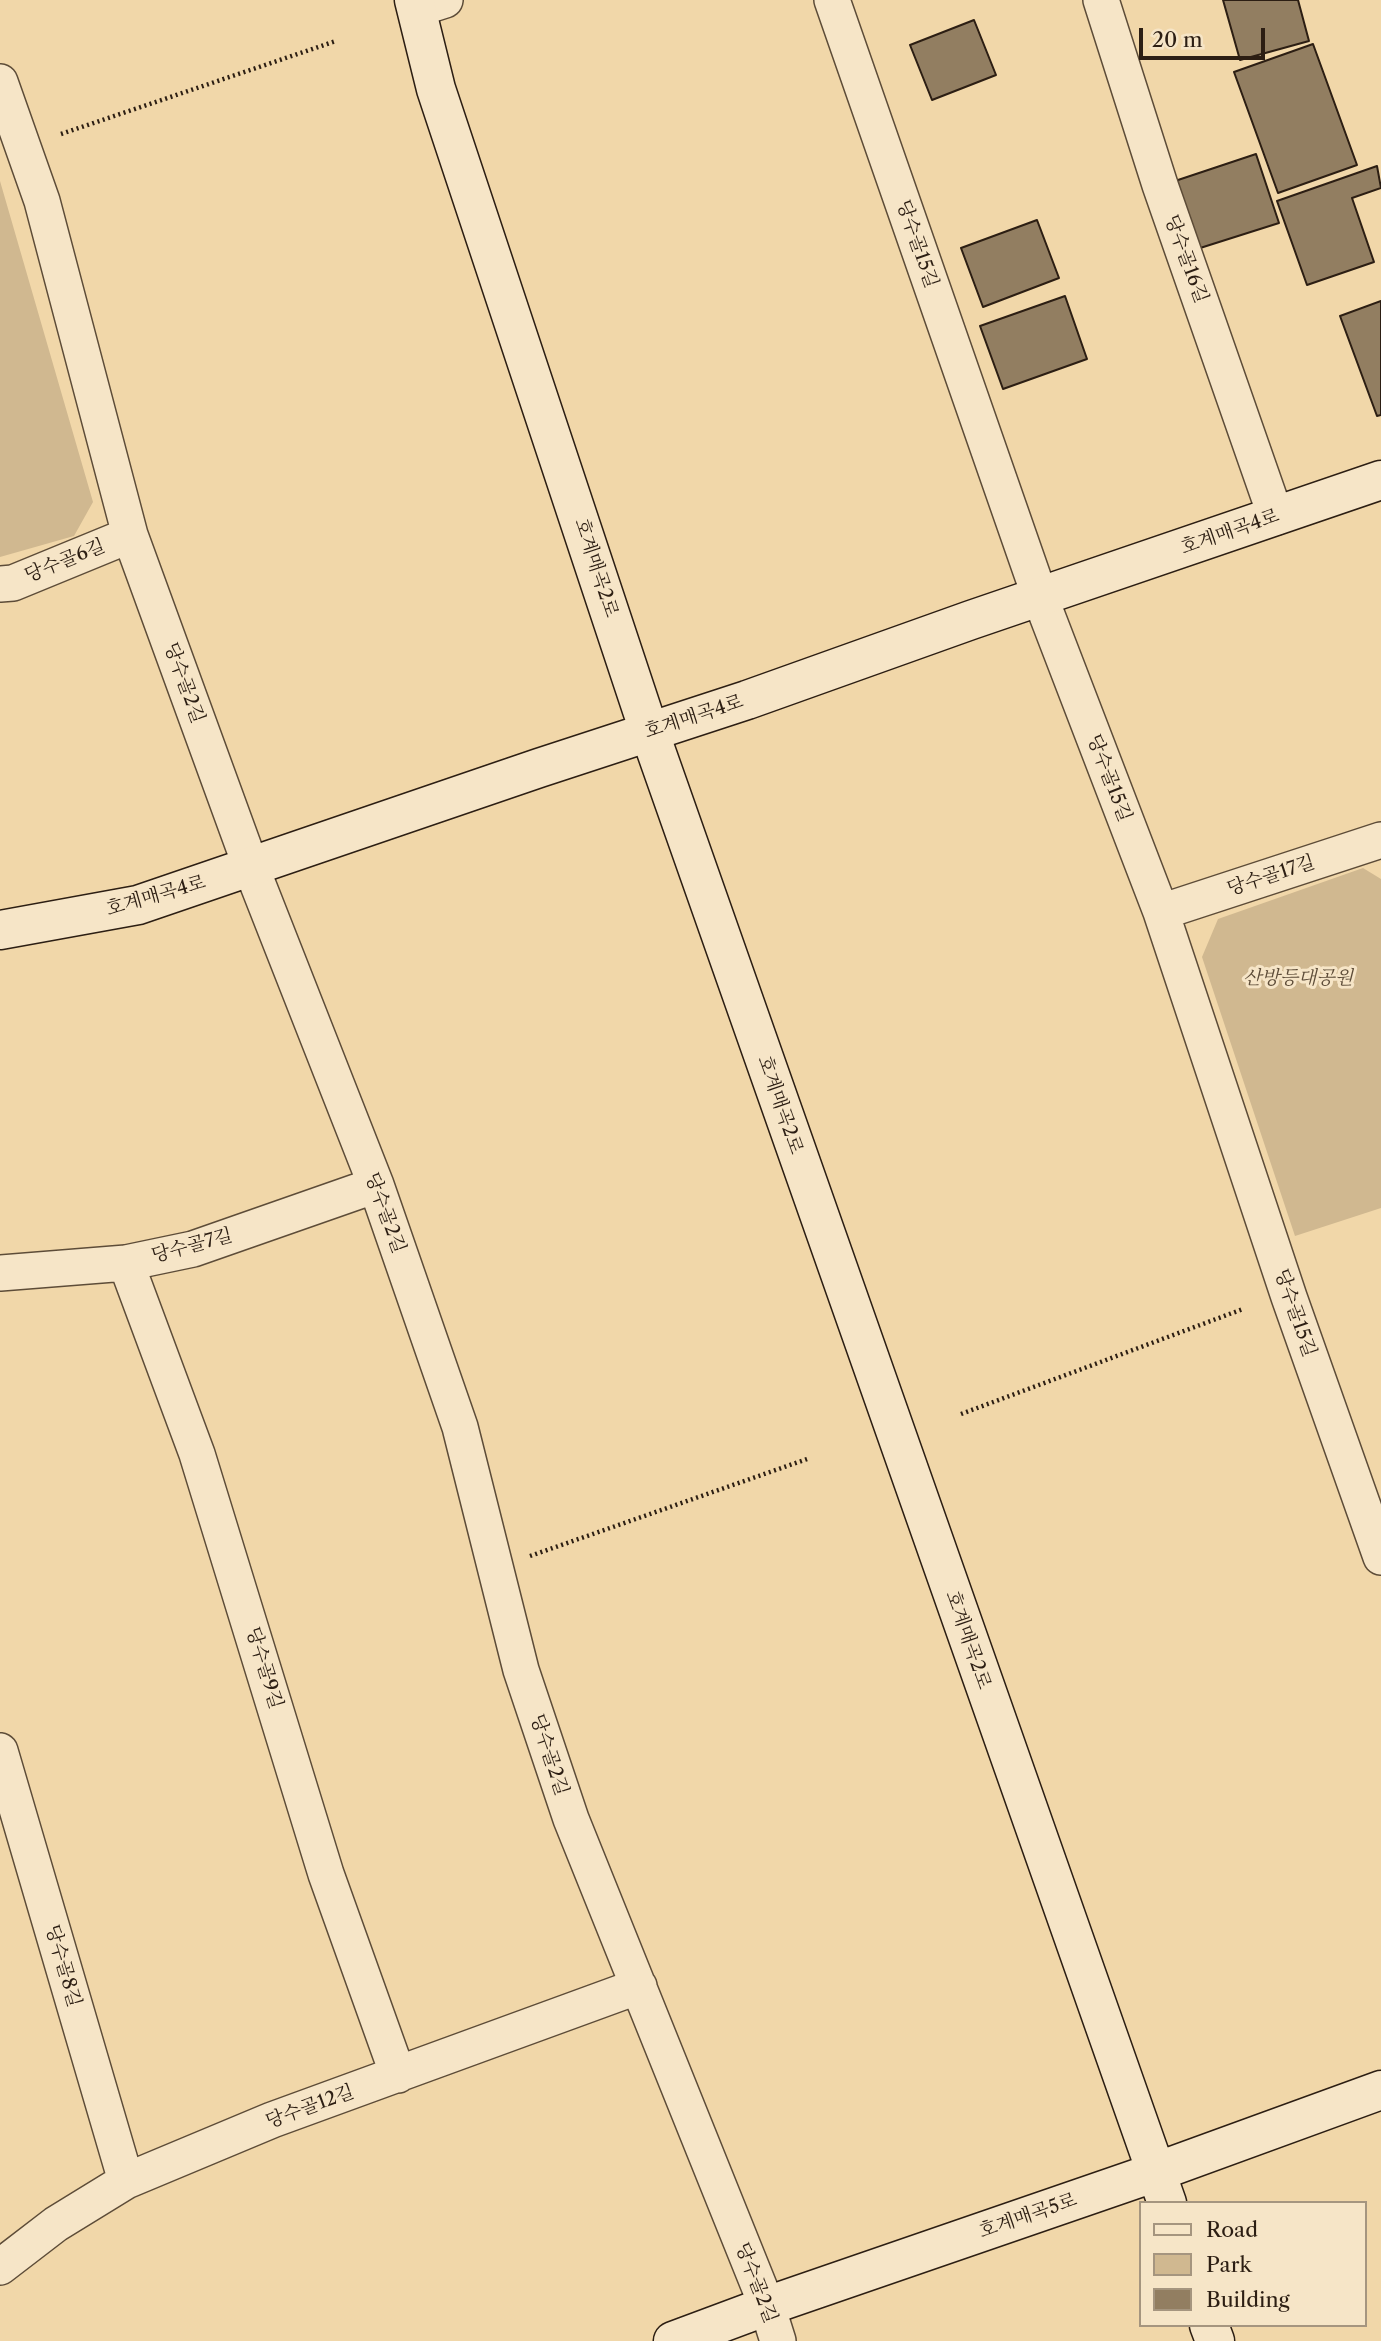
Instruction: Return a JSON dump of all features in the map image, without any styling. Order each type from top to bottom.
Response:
[{"type":"street","name":"당수골15길","points":[[832,0],[1040,597],[1161,912],[1289,1297],[1381,1557]]},
{"type":"street","name":"당수골16길","points":[[1101,0],[1160,185],[1276,517]]},
{"type":"street","name":"호계매곡2로","points":[[425,3],[436,89],[649,731],[1161,2187]]},
{"type":"street","name":"당수골2길","points":[[2,92],[42,201],[130,535],[251,867],[376,1185],[460,1427],[521,1671],[571,1819],[773,2324]]},
{"type":"street","name":"호계매곡4로","points":[[0,930],[138,905],[747,700],[1381,480]]},
{"type":"street","name":"당수골6길","points":[[0,584],[13,583],[130,535]]},
{"type":"street","name":"당수골17길","points":[[1161,912],[1381,841]]},
{"type":"street","name":"당수골7길","points":[[0,1273],[126,1263],[193,1249],[376,1185]]},
{"type":"street","name":"당수골9길","points":[[126,1263],[197,1454],[326,1874],[398,2075]]},
{"type":"street","name":"당수골8길","points":[[0,1751],[126,2181]]},
{"type":"street","name":"당수골12길","points":[[0,2267],[56,2224],[126,2181],[272,2120],[639,1986]]},
{"type":"street","name":"호계매곡5로","points":[[673,2341],[773,2324],[1161,2187],[1381,2090]]},
{"type":"path","points":[[60,135],[336,41]]},
{"type":"path","points":[[961,1414],[1244,1309]]},
{"type":"path","points":[[526,1558],[810,1458]]},
{"type":"green space","points":[[0,181],[93,502],[74,536],[0,557]]},
{"type":"green space","name":"산방등대공원","points":[[1363,868],[1381,879],[1381,1208],[1295,1236],[1202,957],[1218,919]]},
{"type":"building","points":[[1223,0],[1298,0],[1309,41],[1240,60]]},
{"type":"building","points":[[974,20],[996,75],[932,100],[910,45]]},
{"type":"building","points":[[1313,44],[1357,165],[1278,193],[1234,72]]},
{"type":"building","points":[[1256,154],[1279,223],[1197,249],[1175,181]]},
{"type":"building","points":[[1377,166],[1381,188],[1352,198],[1374,262],[1307,285],[1277,201]]},
{"type":"building","points":[[1037,220],[1059,278],[983,307],[961,248]]},
{"type":"building","points":[[1065,296],[1087,359],[1003,389],[980,326]]},
{"type":"building","points":[[1381,301],[1381,415],[1377,416],[1340,316]]}]
